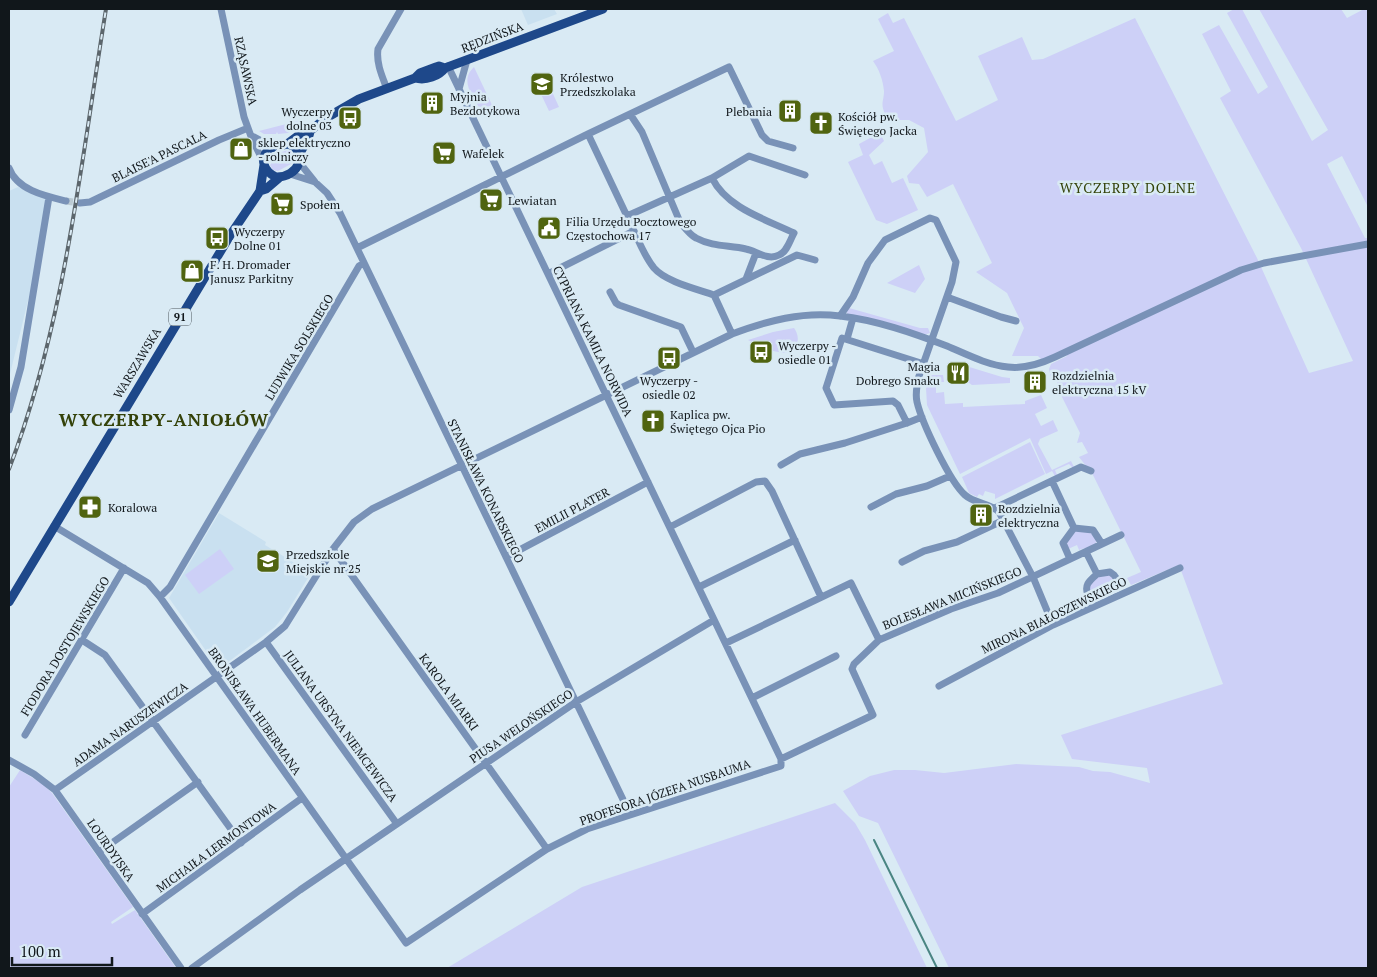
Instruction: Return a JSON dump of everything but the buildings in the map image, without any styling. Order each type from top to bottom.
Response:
[{"type":"main road","name":"RĘDZIŃSKA","points":[[447,67],[603,9]]},
{"type":"main road","points":[[273,147],[287,144],[303,132],[310,132],[343,108],[387,88],[415,78],[422,80],[441,74],[447,67]]},
{"type":"main road","points":[[290,174],[296,169],[302,148],[309,138],[310,132]]},
{"type":"main road","points":[[287,144],[294,148],[299,159]]},
{"type":"main road","name":"91","points":[[263,163],[267,150],[273,147]]},
{"type":"main road","points":[[263,163],[272,175],[280,177]]},
{"type":"main road","name":"WARSZAWSKA","points":[[9,602],[231,234],[260,191],[263,163]]},
{"type":"main road","name":"91","points":[[280,177],[290,174]]},
{"type":"main road","name":"WARSZAWSKA","points":[[260,191],[266,189],[280,177]]},
{"type":"street","name":"RZĄSAWSKA","points":[[221,9],[244,118],[263,163]]},
{"type":"street","points":[[387,88],[377,56],[382,42],[401,9]]},
{"type":"street","points":[[459,90],[467,60]]},
{"type":"street","name":"CYPRIANA KAMILA NORWIDA","points":[[447,67],[782,762]]},
{"type":"street","points":[[357,248],[729,67],[762,135],[768,141],[793,148]]},
{"type":"street","points":[[630,114],[642,132],[680,222],[696,238],[718,246],[747,249],[769,257],[783,253],[794,233],[738,206],[720,190],[712,178]]},
{"type":"street","name":"BLAISE'A PASCALA","points":[[80,204],[90,202],[248,128]]},
{"type":"street","points":[[588,134],[647,258],[655,270],[665,277],[714,295],[732,334]]},
{"type":"street","points":[[252,136],[273,147]]},
{"type":"street","points":[[627,216],[712,178],[749,156],[806,175]]},
{"type":"street","name":"STANISŁAWA KONARSKIEGO","points":[[299,159],[315,182],[336,205],[630,814]]},
{"type":"street","points":[[9,168],[15,179],[24,186],[49,197],[66,201]]},
{"type":"street","name":"STANISŁAWA KONARSKIEGO","points":[[290,174],[315,182]]},
{"type":"street","points":[[9,185],[15,179]]},
{"type":"street","points":[[9,410],[20,367],[49,197]]},
{"type":"street","points":[[840,316],[853,298],[868,263],[885,240],[930,218],[936,220],[956,262],[916,391],[917,402],[922,417],[950,476],[958,488],[970,499],[995,508],[1000,512],[1033,577],[1054,625]]},
{"type":"street","points":[[548,274],[634,231]]},
{"type":"street","name":"ADAMA NARUSZEWICZA","points":[[55,790],[266,642],[285,626],[332,549],[354,522],[372,509],[461,464],[732,334],[777,320],[808,315],[840,316],[877,323],[932,340],[1002,366],[1031,366],[1055,357],[1241,270],[1264,263],[1368,244]]},
{"type":"street","points":[[746,279],[756,253]]},
{"type":"street","points":[[714,295],[797,255],[815,260]]},
{"type":"street","name":"LUDWIKA SOLSKIEGO","points":[[160,597],[170,587],[364,262]]},
{"type":"street","points":[[610,292],[619,305],[681,327],[694,352]]},
{"type":"street","points":[[946,297],[1016,321]]},
{"type":"street","points":[[846,339],[853,318]]},
{"type":"street","points":[[907,423],[898,405],[893,401],[836,406],[827,394],[826,383],[842,338],[924,364]]},
{"type":"street","points":[[781,465],[800,454],[845,443],[922,417]]},
{"type":"street","points":[[995,508],[1080,467],[1091,471]]},
{"type":"street","points":[[871,507],[896,494],[927,486],[950,476]]},
{"type":"street","points":[[670,527],[756,482],[765,481],[772,491],[821,597]]},
{"type":"street","points":[[1052,481],[1074,528]]},
{"type":"street","name":"EMILII PLATER","points":[[506,557],[648,482]]},
{"type":"street","points":[[902,562],[924,551],[957,542],[1004,520]]},
{"type":"street","name":"BRONISŁAWA HUBERMANA","points":[[54,526],[148,583],[160,597],[406,943]]},
{"type":"street","points":[[1074,528],[1093,530],[1102,544]]},
{"type":"street","points":[[1070,559],[1063,543],[1074,528]]},
{"type":"street","name":"BOLESŁAWA MICIŃSKIEGO","points":[[879,640],[951,609],[998,593],[1121,535]]},
{"type":"street","points":[[699,587],[794,540]]},
{"type":"street","name":"KAROLA MIARKI","points":[[332,549],[547,849]]},
{"type":"street","points":[[1086,552],[1097,574]]},
{"type":"street","name":"FIODORA DOSTOJEWSKIEGO","points":[[25,735],[124,568]]},
{"type":"street","name":"MIRONA BIAŁOSZEWSKIEGO","points":[[939,686],[1054,625],[1180,568]]},
{"type":"street","points":[[1088,595],[1086,587],[1088,582],[1097,574],[1110,572],[1119,582]]},
{"type":"street","points":[[726,643],[851,583],[879,640],[854,664],[852,669],[874,715],[782,762]]},
{"type":"street","name":"PIUSA WELOŃSKIEGO","points":[[192,968],[346,858],[576,702],[714,620]]},
{"type":"street","points":[[82,640],[105,655],[241,843]]},
{"type":"street","name":"JULIANA URSYNA NIEMCEWICZA","points":[[266,642],[398,824]]},
{"type":"street","points":[[752,698],[836,656]]},
{"type":"street","name":"LOURDYJSKA","points":[[9,760],[34,774],[55,790],[181,968]]},
{"type":"street","name":"PROFESORA JÓZEFA NUSBAUMA","points":[[406,943],[547,849],[588,829],[782,762]]},
{"type":"street","points":[[99,852],[198,782]]},
{"type":"street","name":"MICHAIŁA LERMONTOWA","points":[[142,914],[302,798]]},
{"type":"shaded area","points":[[521,9],[554,9],[557,14],[528,25]]},
{"type":"shaded area","points":[[1234,9],[1242,9],[1312,141],[1328,130],[1259,9],[1341,9],[1347,18],[1364,9],[1368,9],[1368,207],[1342,156],[1327,164],[1365,238],[1368,238],[1368,968],[949,968],[878,823],[859,816],[843,791],[870,776],[894,770],[944,773],[1016,764],[1079,767],[1093,771],[1110,772],[1150,783],[1147,768],[1072,759],[1061,735],[1223,684],[1179,565],[1131,585],[1127,578],[1141,572],[1092,473],[1093,468],[1086,466],[1079,457],[1088,453],[1082,442],[1077,443],[1080,433],[1058,389],[1057,380],[1052,381],[1049,369],[1051,364],[1067,356],[1064,349],[1042,360],[1038,356],[1012,356],[1024,328],[1007,293],[976,272],[992,263],[953,184],[927,197],[919,184],[909,183],[907,176],[928,152],[924,128],[909,120],[898,120],[897,114],[885,114],[882,105],[883,83],[873,61],[894,51],[878,19],[888,13],[893,23],[904,18],[956,121],[998,100],[978,56],[1022,37],[1032,60],[1043,59],[1135,18],[1257,258],[1309,373],[1353,361],[1301,248],[1220,98],[1231,91],[1202,34],[1219,25],[1258,94],[1268,87],[1227,13]]},
{"type":"shaded area","points":[[474,67],[492,105],[481,111],[471,94],[468,83],[470,72]]},
{"type":"shaded area","points":[[548,83],[559,107],[549,111],[539,90]]},
{"type":"shaded area","points":[[302,120],[288,133],[264,134],[259,131]]},
{"type":"shaded area","points":[[882,137],[884,141],[869,155],[874,165],[882,161],[892,183],[903,178],[918,210],[887,224],[876,220],[848,162],[863,155],[859,144],[870,138]]},
{"type":"shaded area","points":[[289,150],[292,152],[293,159],[291,164],[278,171],[273,170],[270,165],[281,152]]},
{"type":"shaded area","points":[[18,187],[46,199],[38,260],[9,378],[9,191]]},
{"type":"shaded area","points":[[919,265],[925,279],[915,293],[887,283]]},
{"type":"shaded area","points":[[849,308],[920,328],[928,328],[930,333],[924,335],[847,314]]},
{"type":"shaded area","points":[[794,328],[798,341],[793,349],[788,352],[782,353],[767,349],[748,340],[773,332]]},
{"type":"shaded area","points":[[966,366],[1010,378],[1010,383],[972,385],[965,380]]},
{"type":"shaded area","points":[[929,375],[943,375],[944,382],[936,382],[936,393],[944,392],[945,404],[963,403],[963,407],[1025,404],[1025,401],[1041,395],[1047,408],[1035,414],[1041,426],[1053,420],[1058,431],[1040,439],[1038,444],[1052,470],[1071,461],[1074,467],[1069,464],[1055,470],[1057,475],[1055,476],[1052,471],[1046,474],[1030,438],[960,474],[927,405],[926,388]]},
{"type":"shaded area","points":[[1030,442],[1045,474],[995,499],[995,494],[985,491],[983,496],[979,494],[977,497],[969,493],[962,477]]},
{"type":"shaded area","points":[[219,513],[266,542],[265,545],[311,573],[287,612],[275,627],[218,668],[169,598]]},
{"type":"shaded area","points":[[1075,530],[1091,531],[1097,539],[1096,543],[1086,549],[1079,550],[1077,545],[1068,549],[1066,541]]},
{"type":"shaded area","points":[[220,549],[234,569],[199,594],[185,575]]},
{"type":"shaded area","points":[[1110,575],[1114,582],[1113,589],[1115,592],[1096,600],[1096,597],[1090,594],[1090,584],[1098,577]]},
{"type":"shaded area","points":[[20,770],[44,785],[52,793],[133,907],[111,922],[112,924],[135,910],[176,968],[9,968],[9,787]]},
{"type":"shaded area","points":[[835,803],[855,823],[865,840],[927,968],[447,968],[582,887]]},
{"type":"waterway","points":[[874,840],[937,968]]},
{"type":"tunnel","points":[[66,201],[80,203]]},
{"type":"railway","points":[[9,469],[28,414],[58,300],[79,183],[106,9]]},
{"type":"place","name":"Królestwo Przedszkolaka","points":[[542,84]]},
{"type":"place","name":"Myjnia Bezdotykowa","points":[[432,103]]},
{"type":"place","name":"Plebania","points":[[790,111]]},
{"type":"place","name":"Wyczerpy dolne 03","points":[[350,118]]},
{"type":"place","name":"Kościół pw. Świętego Jacka","points":[[821,123]]},
{"type":"place","name":"sklep elektryczno - rolniczy","points":[[241,149]]},
{"type":"place","name":"Wafelek","points":[[444,153]]},
{"type":"place","name":"Lewiatan","points":[[491,200]]},
{"type":"place","name":"Społem","points":[[282,204]]},
{"type":"place","name":"Filia Urzędu Pocztowego Częstochowa 17","points":[[549,228]]},
{"type":"place","name":"Wyczerpy Dolne 01","points":[[217,238]]},
{"type":"place","name":"F. H. Dromader Janusz Parkitny","points":[[192,271]]},
{"type":"place","name":"Wyczerpy - osiedle 01","points":[[761,352]]},
{"type":"place","name":"Wyczerpy - osiedle 02","points":[[669,358]]},
{"type":"place","name":"Magia Dobrego Smaku","points":[[958,373]]},
{"type":"place","name":"Rozdzielnia elektryczna 15 kV","points":[[1035,382]]},
{"type":"place","name":"Kaplica pw. Świętego Ojca Pio","points":[[653,421]]},
{"type":"place","name":"Koralowa","points":[[90,507]]},
{"type":"place","name":"Rozdzielnia elektryczna","points":[[981,515]]},
{"type":"place","name":"Przedszkole Miejskie nr 25","points":[[268,561]]},
{"type":"district","name":"WYCZERPY DOLNE","points":[[1128,187]]},
{"type":"district","name":"WYCZERPY-ANIOŁÓW","points":[[164,419]]}]
